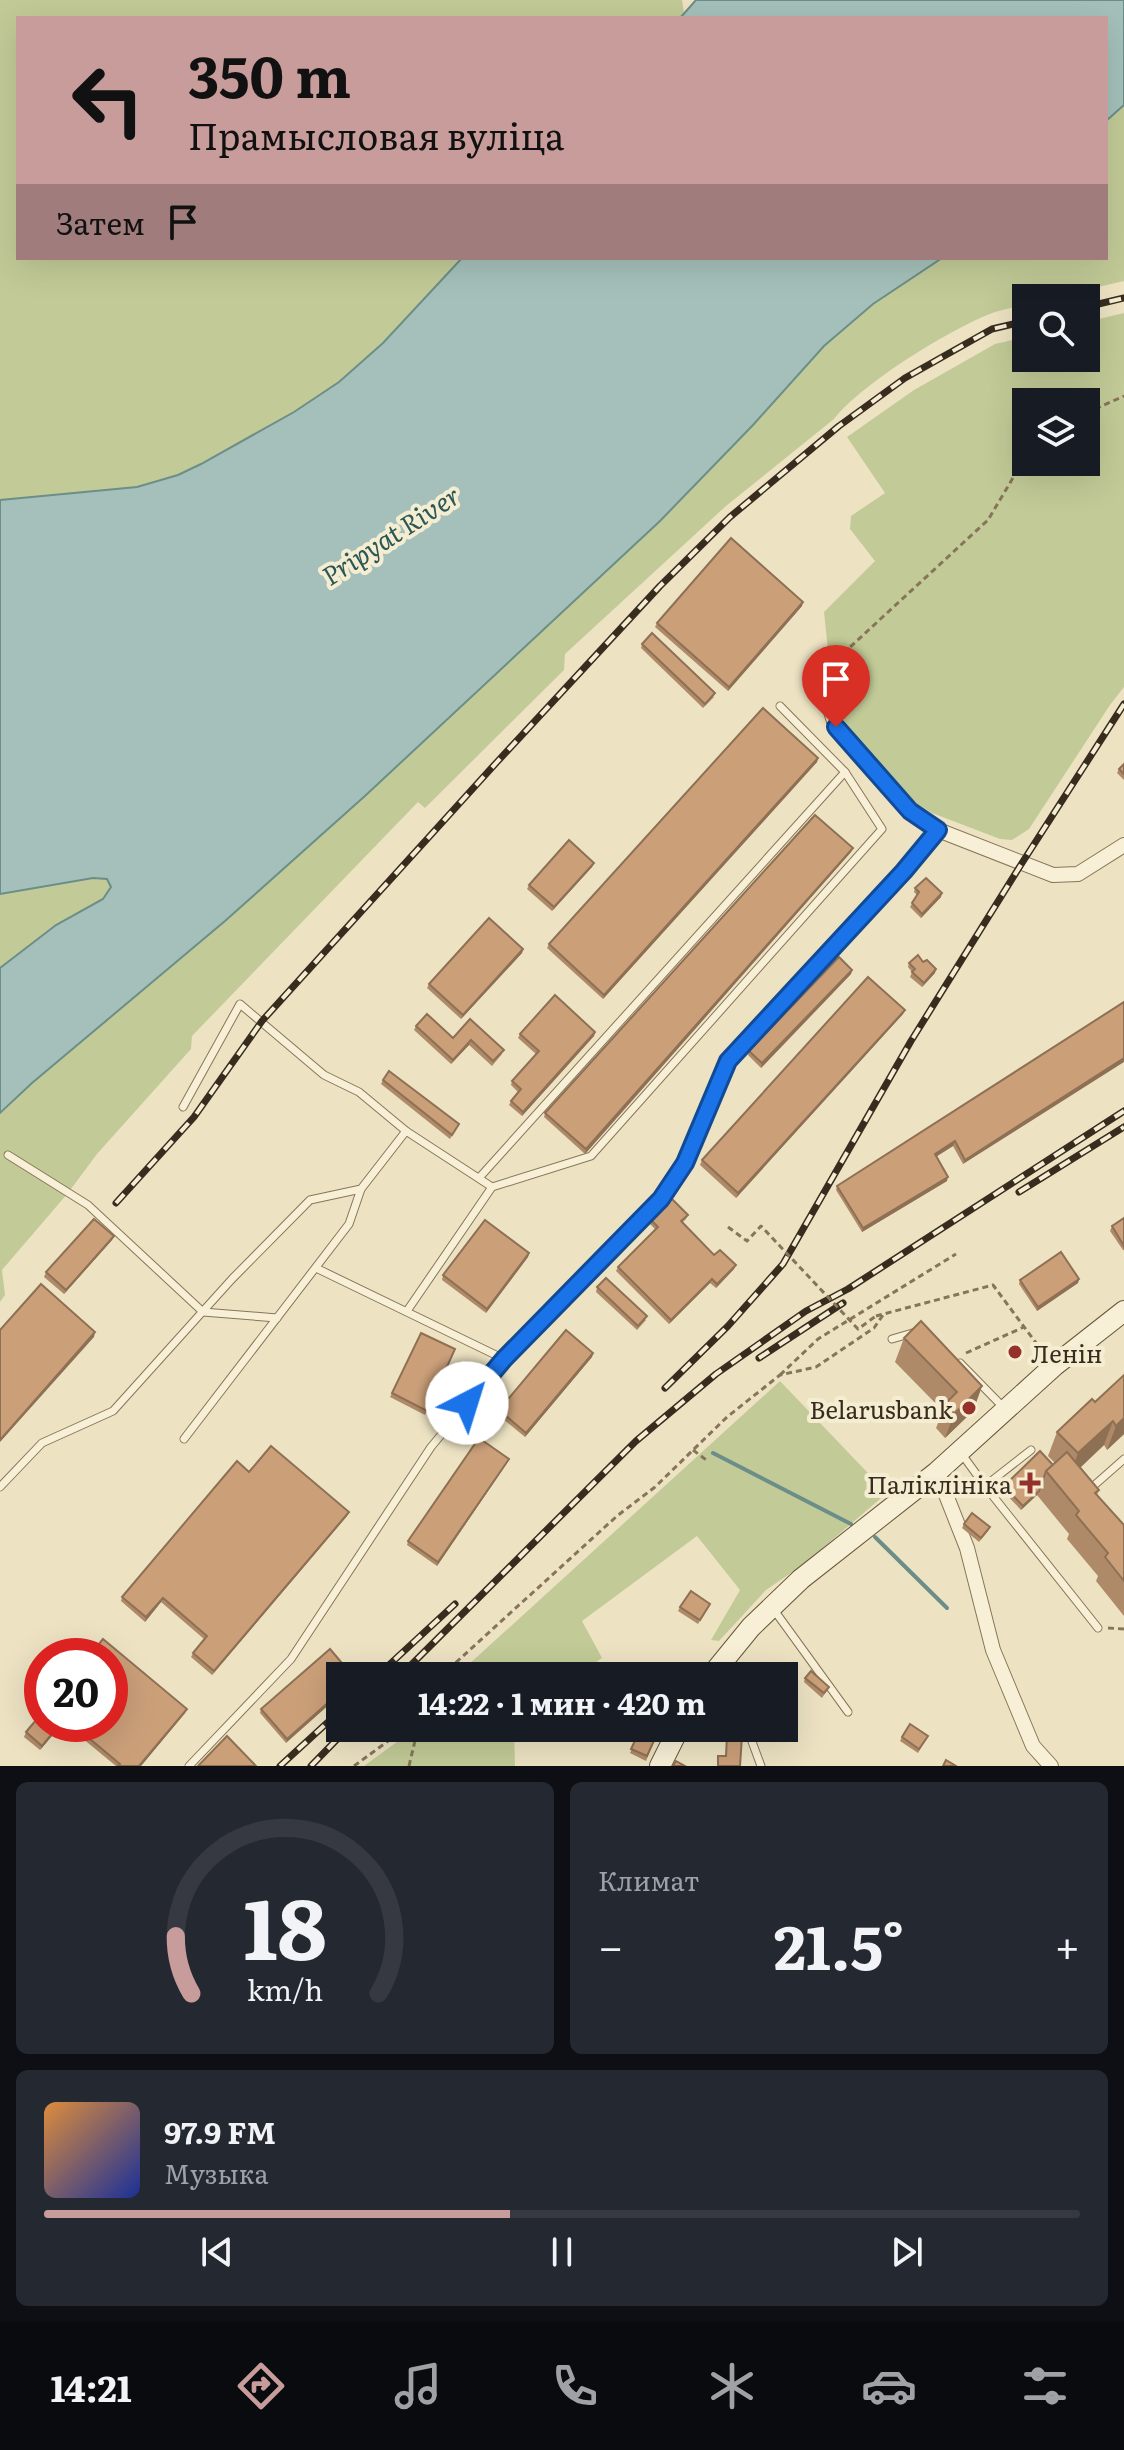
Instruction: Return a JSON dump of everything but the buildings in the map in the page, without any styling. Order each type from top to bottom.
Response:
[{"type":"street","points":[[824,690],[836,727],[910,811],[938,830],[1053,875],[1078,874],[1124,845]]},
{"type":"street","points":[[727,1662],[751,1627],[801,1579],[937,1472],[1054,1366],[1124,1311]]},
{"type":"street","points":[[937,1472],[967,1548],[993,1650],[1033,1746],[1051,1766]]},
{"type":"street","points":[[660,1766],[672,1742]]},
{"type":"lane","points":[[407,1311],[492,1187],[591,1156],[882,829],[845,772],[780,706]]},
{"type":"lane","points":[[479,1178],[845,772]]},
{"type":"lane","points":[[189,1766],[291,1659],[431,1447],[504,1359],[661,1199],[685,1163],[728,1061],[904,871],[938,830]]},
{"type":"lane","points":[[183,1107],[240,1004],[324,1075],[359,1092],[406,1131],[492,1187]]},
{"type":"lane","points":[[184,1439],[349,1224],[361,1189],[406,1131]]},
{"type":"lane","points":[[8,1155],[88,1205],[203,1312],[277,1318]]},
{"type":"lane","points":[[0,1487],[42,1443],[113,1411],[310,1200],[361,1189]]},
{"type":"lane","points":[[316,1268],[504,1359]]},
{"type":"lane","points":[[892,1339],[922,1332]]},
{"type":"lane","points":[[955,1358],[1006,1410]]},
{"type":"lane","points":[[985,1486],[1031,1450]]},
{"type":"lane","points":[[960,1451],[1098,1628]]},
{"type":"lane","points":[[1086,1492],[1124,1459]]},
{"type":"lane","points":[[772,1607],[848,1712]]},
{"type":"lane","points":[[752,1742],[761,1766]]},
{"type":"path","points":[[1100,407],[1124,396]]},
{"type":"path","points":[[824,690],[836,660],[988,520],[1014,476]]},
{"type":"path","points":[[728,1227],[747,1241],[761,1226],[858,1329],[876,1316],[993,1285],[1054,1366]]},
{"type":"path","points":[[456,1662],[617,1516],[655,1487],[727,1417],[780,1375],[818,1339],[956,1254]]},
{"type":"path","points":[[780,1375],[816,1367],[874,1328],[883,1315]]},
{"type":"path","points":[[955,1358],[1024,1327]]},
{"type":"path","points":[[693,1450],[709,1462]]},
{"type":"path","points":[[1098,1628],[1124,1629]]},
{"type":"path","points":[[354,1766],[387,1742]]},
{"type":"path","points":[[409,1766],[415,1742]]},
{"type":"green space","points":[[0,0],[682,0],[682,16],[16,16],[16,260],[460,260],[383,343],[339,382],[294,412],[200,464],[178,475],[137,487],[0,500]]},
{"type":"green space","points":[[1124,105],[1124,281],[1100,287],[1100,284],[1012,284],[1012,308],[977,319],[956,330],[886,374],[726,506],[565,654],[564,670],[425,808],[418,802],[192,1036],[191,1049],[97,1154],[2,1270],[5,1295],[0,1302],[0,894],[93,878],[107,879],[111,884],[366,795],[660,521],[753,425],[823,346],[873,304],[939,260],[1108,260],[1108,119]]},
{"type":"green space","points":[[1124,313],[1124,687],[1029,829],[1012,840],[1000,839],[932,813],[914,802],[848,728],[833,698],[824,612],[875,561],[850,529],[851,516],[885,493],[847,437],[914,390],[995,344],[1012,340],[1012,372],[1100,372],[1100,319]]},
{"type":"green space","points":[[780,1381],[887,1493],[804,1564],[766,1590],[719,1641],[711,1640],[740,1590],[697,1536],[582,1621],[602,1658],[596,1662],[471,1662]]},
{"type":"green space","points":[[397,1742],[514,1742],[515,1766],[364,1766]]},
{"type":"water","points":[[696,0],[1124,0],[1124,105],[1108,119],[1108,16],[682,16]]},
{"type":"water","name":"Pripyat River","points":[[460,260],[939,260],[873,304],[824,346],[660,521],[366,795],[225,921],[0,1113],[0,968],[56,925],[103,899],[111,887],[107,879],[93,878],[0,894],[0,500],[137,487],[178,475],[294,412],[339,382],[383,343]]},
{"type":"waterway","points":[[713,1453],[851,1524]]},
{"type":"waterway","points":[[875,1537],[947,1608]]},
{"type":"railway","points":[[1100,304],[1124,298]]},
{"type":"railway","points":[[116,1203],[194,1117],[262,1021],[660,586],[730,517],[839,426],[905,378],[992,329],[1012,324]]},
{"type":"railway","points":[[665,1388],[728,1326],[783,1264],[911,1041],[1124,704]]},
{"type":"railway","points":[[414,1662],[636,1441],[716,1374],[806,1311],[848,1289],[1124,1111]]},
{"type":"railway","points":[[1019,1192],[1124,1127]]},
{"type":"railway","points":[[759,1358],[843,1303]]},
{"type":"railway","points":[[392,1662],[455,1604]]},
{"type":"railway","points":[[280,1766],[326,1724]]},
{"type":"railway","points":[[311,1766],[334,1742]]},
{"type":"place","name":"Ленін","points":[[1015,1352]]},
{"type":"place","name":"Belarusbank","points":[[969,1408]]},
{"type":"place","name":"Паліклініка","points":[[1030,1483]]},
{"type":"route","points":[[467,1403],[504,1359],[661,1199],[685,1163],[728,1061],[904,871],[938,830],[910,811],[836,727]]}]
